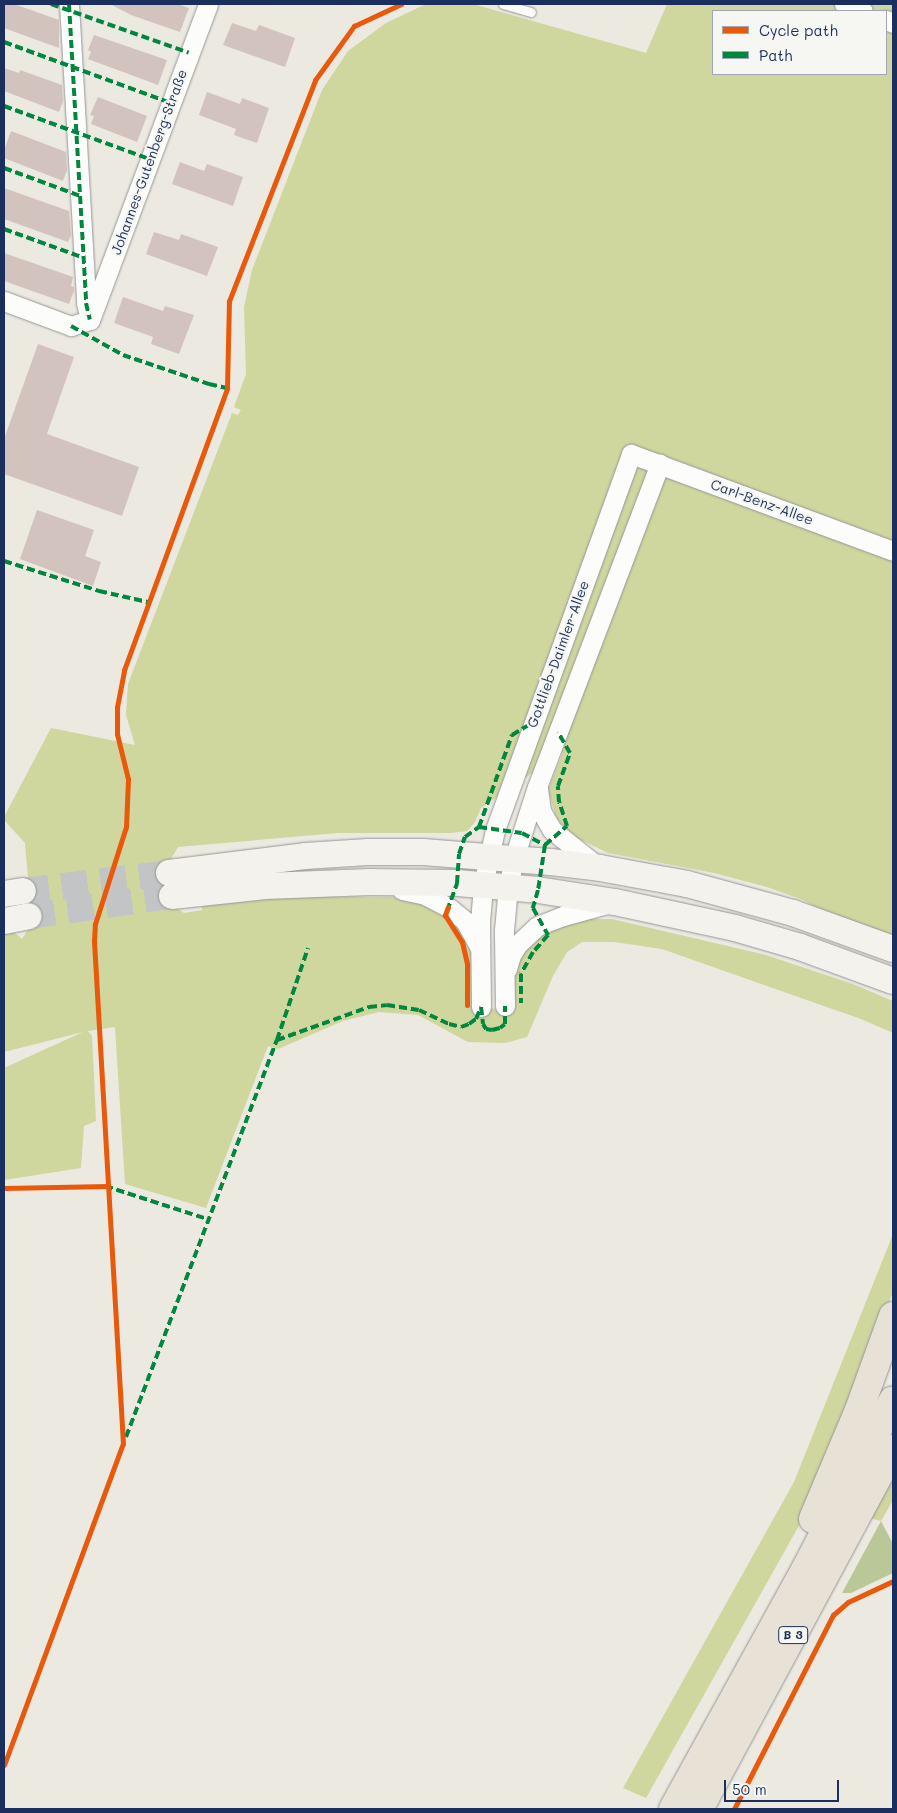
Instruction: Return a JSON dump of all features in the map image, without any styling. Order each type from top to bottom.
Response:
[{"type":"highway","points":[[805,1570],[812,1522],[859,1410],[893,1316]]},
{"type":"highway","name":"B 3","points":[[674,1809],[805,1570],[893,1400]]},
{"type":"highway","name":"B 3","points":[[699,1809],[893,1449]]},
{"type":"highway","points":[[861,1508],[874,1496],[893,1464]]},
{"type":"main road","points":[[893,949],[793,913],[687,884],[600,868],[501,857],[368,852],[305,856],[171,884],[265,886],[370,882],[496,886],[616,902],[736,928],[800,947],[893,981]]},
{"type":"main road","points":[[4,921],[19,901]]},
{"type":"street","points":[[4,301],[71,326],[90,320],[86,303],[69,4]]},
{"type":"street","name":"Johannes-Gutenberg-Straße","points":[[90,320],[208,4]]},
{"type":"street","points":[[844,4],[860,10]]},
{"type":"street","name":"Carl-Benz-Allee","points":[[631,454],[893,551]]},
{"type":"street","name":"Gottlieb-Daimler-Allee","points":[[501,857],[500,817],[631,454]]},
{"type":"street","name":"Gottlieb-Daimler-Allee","points":[[501,857],[537,787],[660,464]]},
{"type":"street","points":[[537,787],[541,811],[552,830],[600,868]]},
{"type":"street","points":[[482,1007],[479,946],[496,886],[501,857]]},
{"type":"street","points":[[370,882],[425,895],[448,906],[464,921],[479,946]]},
{"type":"street","points":[[496,886],[504,930],[505,1006]]},
{"type":"street","points":[[504,977],[511,955],[536,926],[563,916],[616,902]]},
{"type":"lane","points":[[503,4],[531,12]]},
{"type":"green space","points":[[426,4],[473,4],[646,53],[667,4],[893,4],[893,939],[834,917],[803,900],[767,887],[714,873],[608,853],[573,836],[556,818],[548,790],[563,752],[481,808],[475,822],[467,831],[451,833],[337,833],[178,847],[167,866],[169,903],[184,913],[202,910],[201,901],[267,896],[406,897],[436,904],[457,924],[475,957],[477,1009],[513,1008],[514,972],[522,949],[540,933],[557,924],[591,919],[612,919],[766,955],[853,984],[893,1001],[893,1033],[861,1019],[662,949],[614,942],[582,942],[567,952],[553,976],[527,1037],[505,1043],[468,1042],[418,1015],[379,1012],[343,1021],[278,1049],[268,1046],[206,1208],[125,1184],[115,1027],[88,1031],[92,1036],[96,1121],[84,1126],[81,1168],[4,1180],[4,1068],[83,1032],[4,1052],[4,929],[9,928],[22,939],[32,923],[25,843],[4,820],[4,817],[51,728],[135,745],[126,715],[128,684],[232,413],[238,415],[241,410],[234,407],[246,374],[244,307],[252,270],[322,90],[348,51],[386,23]]},
{"type":"green space","points":[[893,1234],[893,1292],[810,1506],[646,1798],[623,1788],[794,1482]]},
{"type":"green space","points":[[893,1473],[893,1500],[881,1521],[870,1518]]},
{"type":"green space","points":[[881,1521],[893,1544],[893,1573],[851,1593],[842,1593]]},
{"type":"building","points":[[4,4],[14,4],[59,20],[59,48],[4,28]]},
{"type":"building","points":[[110,4],[178,4],[189,8],[180,32],[131,15]]},
{"type":"building","points":[[232,23],[256,31],[259,25],[295,38],[285,67],[223,45]]},
{"type":"building","points":[[94,35],[167,60],[158,85],[88,59],[91,52],[88,50]]},
{"type":"building","points":[[4,68],[19,73],[20,70],[62,85],[63,101],[59,112],[4,91]]},
{"type":"building","points":[[207,92],[240,104],[242,98],[269,108],[257,143],[234,135],[236,129],[199,115]]},
{"type":"building","points":[[98,97],[147,116],[137,142],[91,124],[94,116],[90,115]]},
{"type":"building","points":[[11,131],[66,152],[67,170],[63,181],[4,158],[4,150]]},
{"type":"building","points":[[180,162],[204,171],[207,164],[243,177],[233,206],[172,184]]},
{"type":"building","points":[[4,188],[69,211],[71,235],[68,242],[4,219]]},
{"type":"building","points":[[154,232],[179,240],[181,234],[218,247],[207,276],[146,254]]},
{"type":"building","points":[[4,253],[73,277],[71,286],[74,287],[74,291],[69,304],[4,281]]},
{"type":"building","points":[[123,297],[163,311],[165,306],[194,315],[179,354],[151,344],[153,337],[114,323]]},
{"type":"building","points":[[38,344],[74,357],[47,434],[139,467],[122,516],[4,474],[4,439]]},
{"type":"building","points":[[37,510],[94,530],[85,556],[101,562],[93,586],[20,559]]},
{"type":"tunnel","points":[[23,891],[169,873]]},
{"type":"tunnel","points":[[29,916],[172,896]]},
{"type":"marked path","points":[[51,4],[189,53]]},
{"type":"marked path","points":[[69,4],[86,303],[90,320]]},
{"type":"marked path","points":[[4,42],[171,103]]},
{"type":"marked path","points":[[4,106],[150,159]]},
{"type":"marked path","points":[[4,168],[80,196]]},
{"type":"marked path","points":[[4,229],[84,258]]},
{"type":"marked path","points":[[71,326],[123,355],[209,384],[227,388]]},
{"type":"marked path","points":[[4,561],[99,591],[148,602]]},
{"type":"marked path","points":[[479,827],[512,735],[534,722]]},
{"type":"marked path","points":[[545,845],[567,826],[559,802],[558,786],[570,753],[558,732]]},
{"type":"marked path","points":[[447,911],[457,883],[459,854],[465,837],[479,827],[522,833],[545,845],[538,890],[533,908],[548,935],[533,952],[521,974],[521,1003]]},
{"type":"marked path","points":[[126,1437],[277,1040],[308,948]]},
{"type":"marked path","points":[[277,1040],[369,1007],[387,1005],[419,1010],[449,1024],[461,1027],[476,1019],[481,1007],[483,1024],[486,1029],[492,1030],[500,1028],[505,1024],[505,1006]]},
{"type":"marked path","points":[[105,1186],[207,1219]]},
{"type":"cycle path","points":[[4,1765],[123,1444],[94,941],[95,924],[126,827],[128,779],[117,734],[117,707],[124,670],[227,388],[229,301],[315,80],[354,26],[401,4]]},
{"type":"cycle path","points":[[448,907],[445,915],[462,942],[467,964],[467,1005]]},
{"type":"cycle path","points":[[4,1188],[108,1186]]},
{"type":"cycle path","points":[[734,1809],[833,1615],[848,1602],[893,1581]]}]
